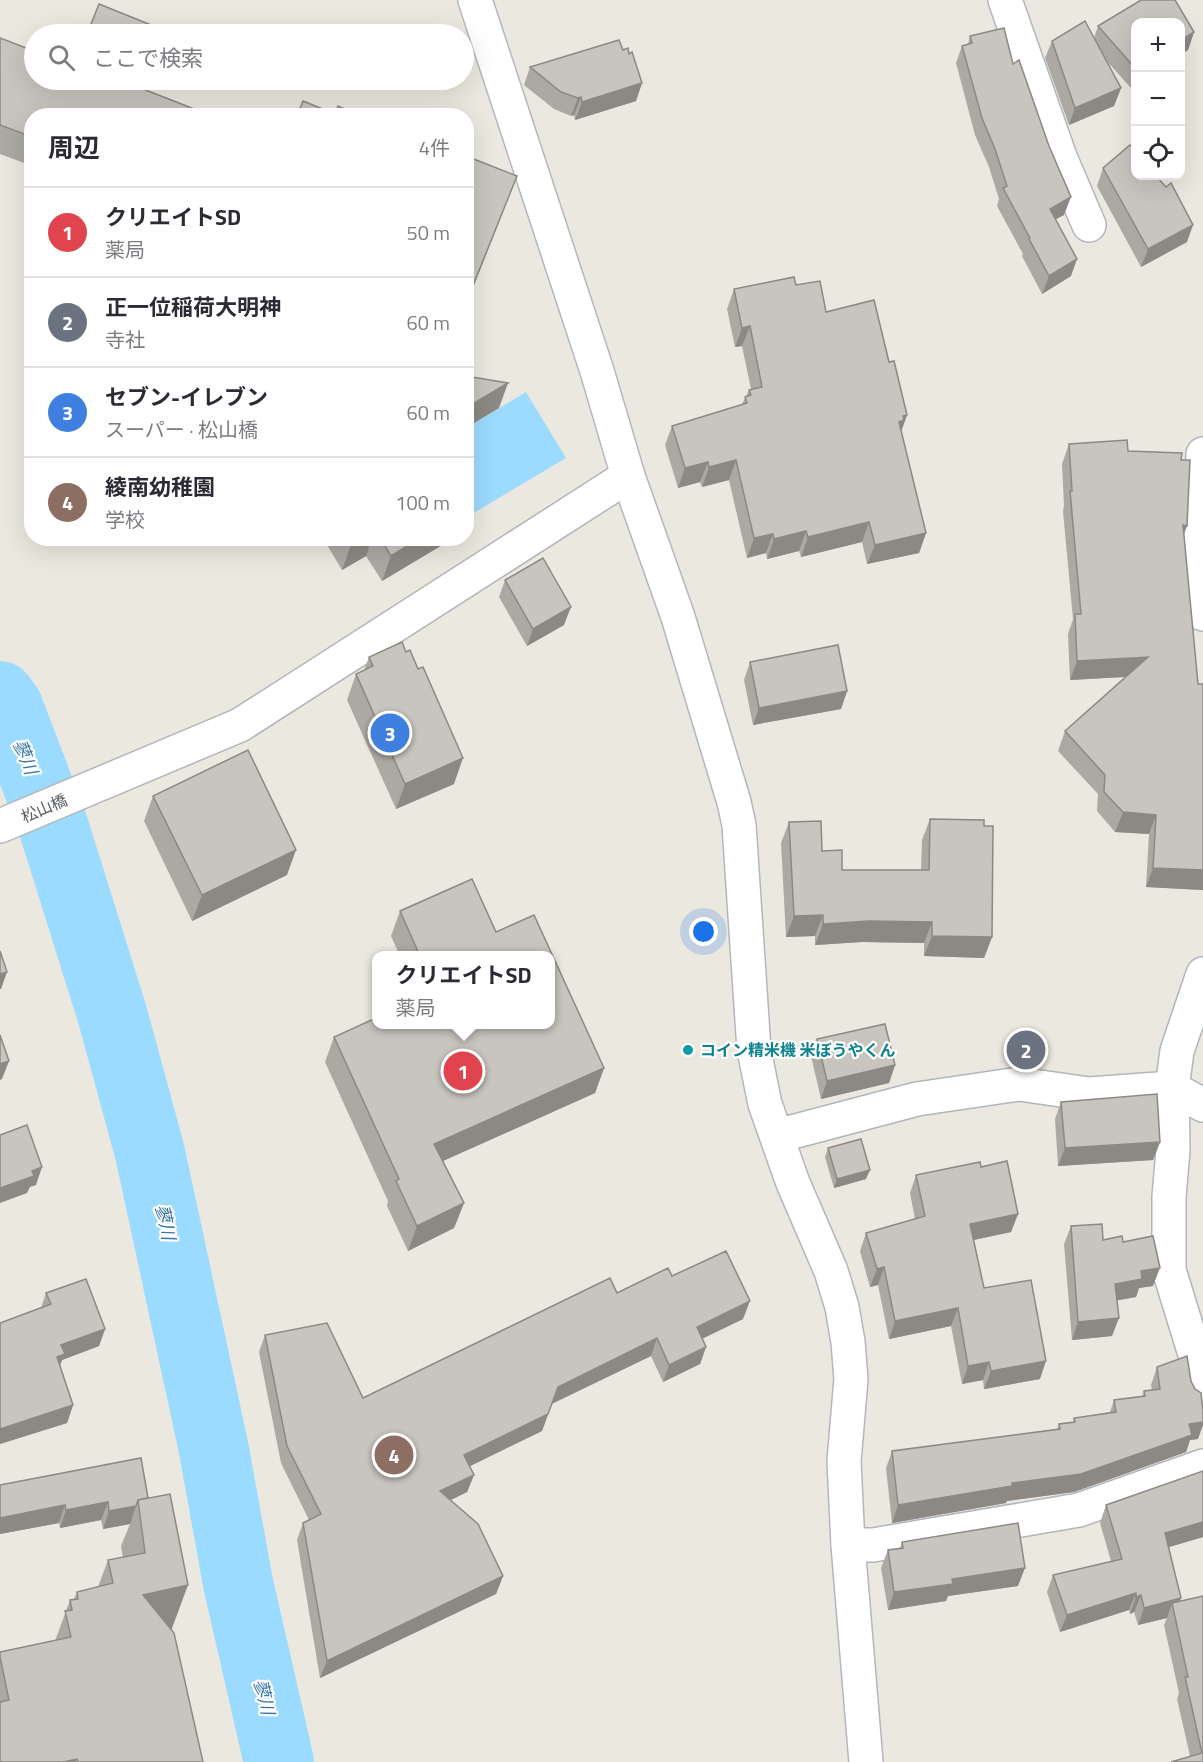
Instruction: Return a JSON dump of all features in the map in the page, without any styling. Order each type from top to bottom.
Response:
[{"type":"street","points":[[475,0],[594,360],[628,476],[681,627],[734,802],[739,825],[754,1050],[765,1104],[793,1183],[831,1271],[842,1307],[848,1342],[851,1379],[844,1461],[848,1545],[866,1762]]},
{"type":"street","points":[[1005,0],[1060,157],[1089,225]]},
{"type":"street","points":[[1203,454],[1198,537],[1203,614]]},
{"type":"street","name":"松山橋","points":[[0,826],[240,724],[628,476]]},
{"type":"street","points":[[1203,974],[1177,1051],[1172,1088],[1173,1150],[1169,1197],[1169,1270],[1197,1361],[1203,1395]]},
{"type":"street","points":[[777,1136],[916,1099],[1019,1084],[1089,1094],[1172,1088],[1203,1105]]},
{"type":"street","points":[[848,1545],[873,1545],[1079,1510],[1203,1466]]},
{"type":"water","points":[[526,392],[566,458],[474,513],[474,423]]},
{"type":"building","points":[[1141,0],[1175,0],[1194,32],[1185,38],[1185,18],[1131,18],[1131,63],[1098,26]]},
{"type":"building","points":[[99,4],[149,24],[91,24]]},
{"type":"building","points":[[1085,21],[1121,88],[1075,108],[1052,41]]},
{"type":"building","points":[[1004,28],[1013,64],[1019,60],[1049,146],[1071,197],[1050,209],[1077,259],[1049,276],[1003,188],[1007,186],[982,118],[962,46],[972,43],[970,36]]},
{"type":"building","points":[[0,38],[24,47],[24,90],[146,90],[192,108],[24,108],[24,134],[0,125]]},
{"type":"building","points":[[619,40],[623,50],[628,48],[629,54],[632,52],[642,83],[582,102],[581,97],[561,92],[530,67]]},
{"type":"building","points":[[303,101],[320,108],[300,108]]},
{"type":"building","points":[[1130,145],[1131,180],[1160,180],[1166,187],[1171,183],[1193,225],[1148,249],[1103,168]]},
{"type":"building","points":[[474,159],[517,176],[474,283]]},
{"type":"building","points":[[794,277],[796,285],[820,281],[826,312],[874,300],[889,362],[894,361],[907,415],[903,416],[904,420],[899,422],[926,533],[875,545],[869,522],[808,537],[806,531],[774,539],[773,534],[754,538],[736,460],[709,467],[708,462],[685,468],[672,426],[747,403],[745,397],[751,395],[749,390],[762,387],[750,326],[742,328],[734,289]]},
{"type":"building","points":[[474,377],[508,383],[474,403]]},
{"type":"building","points":[[1127,440],[1128,451],[1182,453],[1181,460],[1190,460],[1187,526],[1183,525],[1198,684],[1203,684],[1203,870],[1153,868],[1156,815],[1123,812],[1104,792],[1105,775],[1065,731],[1148,657],[1077,661],[1075,614],[1081,614],[1070,491],[1072,491],[1069,444]]},
{"type":"building","points":[[385,546],[407,546],[391,556]]},
{"type":"building","points":[[543,558],[571,607],[533,629],[505,580]]},
{"type":"building","points":[[402,642],[406,652],[410,650],[418,669],[423,667],[463,758],[405,784],[356,674],[373,666],[369,657]]},
{"type":"building","points":[[838,645],[847,691],[759,708],[750,662]]},
{"type":"building","points":[[248,750],[296,850],[202,895],[153,796]]},
{"type":"building","points":[[930,819],[984,820],[984,826],[993,826],[992,937],[932,936],[932,922],[869,921],[823,924],[823,915],[794,916],[789,822],[821,821],[822,851],[842,850],[842,870],[929,870]]},
{"type":"building","points":[[472,879],[496,932],[534,915],[550,951],[418,951],[400,911]]},
{"type":"building","points":[[0,951],[7,972],[0,974]]},
{"type":"building","points":[[555,961],[604,1068],[434,1144],[464,1203],[417,1226],[396,1181],[399,1179],[334,1037],[372,1020],[372,1029],[555,1029]]},
{"type":"building","points":[[885,1024],[895,1065],[827,1081],[817,1039]]},
{"type":"building","points":[[0,1035],[9,1061],[0,1064]]},
{"type":"building","points":[[1157,1094],[1160,1142],[1065,1148],[1061,1102]]},
{"type":"building","points":[[27,1125],[42,1167],[32,1171],[34,1176],[0,1188],[0,1135]]},
{"type":"building","points":[[861,1139],[870,1170],[837,1179],[828,1148]]},
{"type":"building","points":[[1007,1161],[1018,1214],[970,1224],[984,1288],[1031,1280],[1046,1361],[991,1371],[989,1362],[968,1366],[958,1308],[895,1321],[884,1267],[877,1269],[866,1233],[925,1216],[916,1175],[980,1162],[981,1167]]},
{"type":"building","points":[[1102,1224],[1103,1240],[1122,1236],[1123,1242],[1153,1236],[1160,1268],[1141,1271],[1142,1279],[1115,1284],[1119,1318],[1078,1322],[1071,1226]]},
{"type":"building","points":[[726,1251],[750,1301],[697,1327],[706,1347],[669,1365],[657,1338],[558,1387],[548,1414],[464,1455],[474,1475],[440,1491],[478,1524],[503,1576],[327,1661],[303,1523],[321,1514],[287,1446],[265,1335],[327,1323],[363,1398],[610,1278],[617,1293],[668,1268],[672,1276]]},
{"type":"building","points":[[86,1279],[105,1329],[61,1345],[65,1354],[57,1357],[73,1405],[0,1429],[0,1323],[51,1304],[46,1293]]},
{"type":"building","points":[[1187,1356],[1191,1381],[1195,1389],[1201,1393],[1203,1411],[1203,1422],[1189,1424],[1192,1435],[1081,1474],[1012,1483],[1012,1486],[898,1505],[892,1451],[1060,1429],[1059,1424],[1075,1422],[1074,1418],[1116,1412],[1114,1400],[1145,1396],[1144,1391],[1160,1389],[1157,1367]]},
{"type":"building","points":[[141,1458],[148,1498],[138,1500],[136,1506],[109,1511],[108,1502],[66,1510],[65,1505],[0,1518],[0,1485]]},
{"type":"building","points":[[1203,1471],[1203,1522],[1165,1533],[1181,1598],[1144,1608],[1141,1595],[1136,1597],[1136,1593],[1067,1615],[1053,1575],[1122,1559],[1106,1505]]},
{"type":"building","points":[[170,1494],[188,1585],[143,1595],[174,1633],[203,1762],[78,1762],[77,1759],[63,1762],[0,1762],[0,1702],[9,1700],[0,1652],[71,1637],[65,1611],[72,1610],[70,1600],[78,1599],[77,1592],[113,1583],[108,1560],[145,1553],[138,1500]]},
{"type":"building","points":[[1018,1523],[1025,1568],[952,1579],[953,1584],[894,1592],[888,1550],[903,1548],[902,1542]]},
{"type":"building","points":[[1203,1596],[1203,1762],[1171,1762],[1202,1753],[1172,1603]]},
{"type":"waterway","name":"蓼川","points":[[0,696],[8,707],[53,825],[113,1017],[150,1153],[214,1450],[238,1583],[279,1762]]},
{"type":"place","name":"セブン-イレブン","points":[[390,733]]},
{"type":"place","name":"コイン精米機 米ぼうやくん","points":[[688,1050]]},
{"type":"place","name":"正一位稲荷大明神","points":[[1026,1050]]},
{"type":"place","name":"クリエイトSD","points":[[463,1071]]},
{"type":"place","name":"綾南幼稚園","points":[[394,1455]]}]
